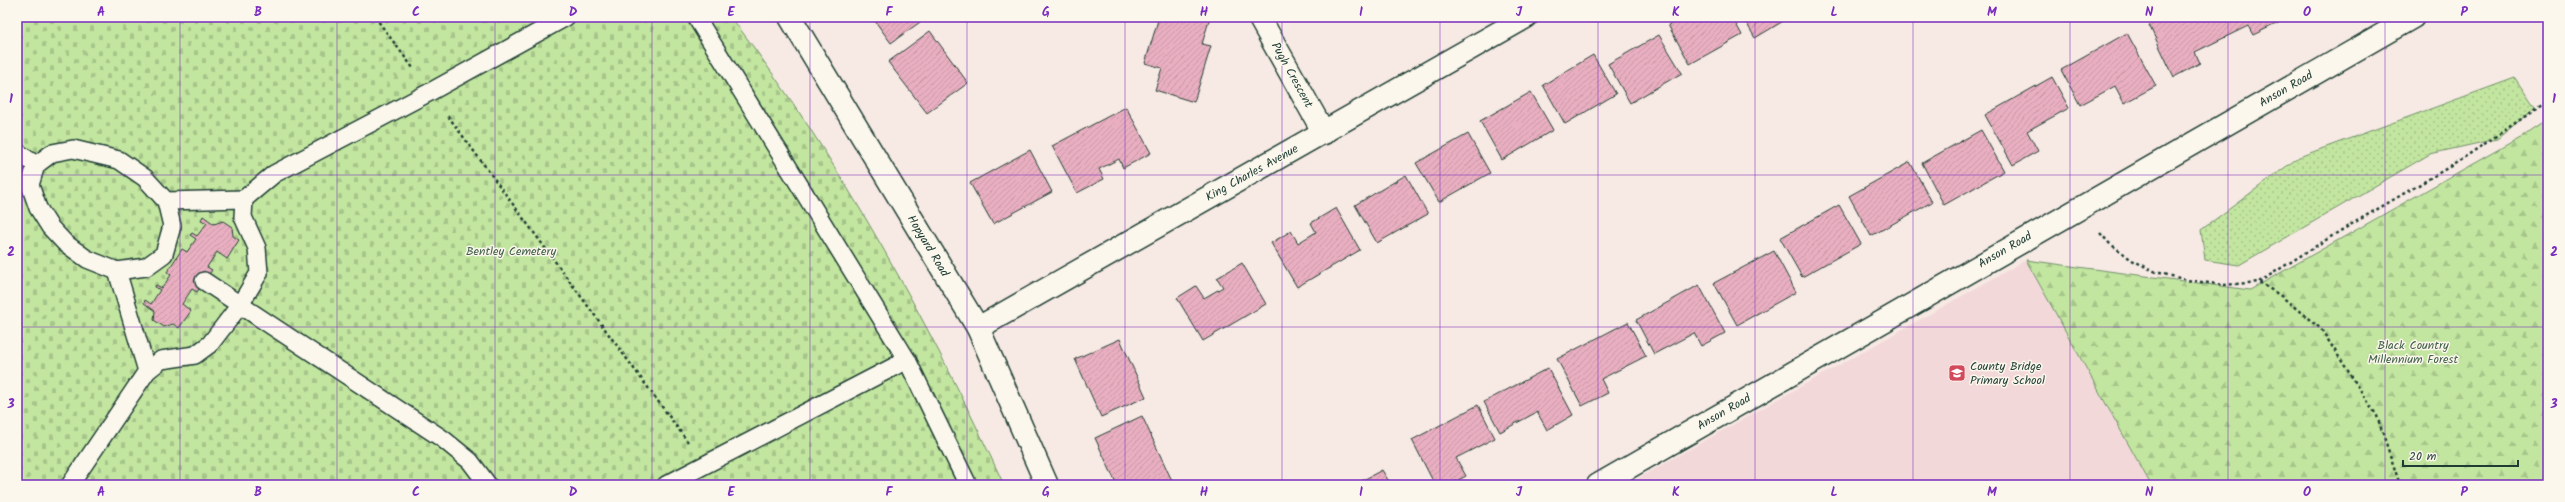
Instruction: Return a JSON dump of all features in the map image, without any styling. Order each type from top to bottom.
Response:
[{"type":"street","name":"Hopyard Road","points":[[790,17],[978,328],[1047,485]]},
{"type":"street","name":"Pugh Crescent","points":[[1259,17],[1324,133]]},
{"type":"street","name":"King Charles Avenue","points":[[978,328],[1526,17]]},
{"type":"street","name":"Anson Road","points":[[1598,485],[2078,207],[2413,17]]},
{"type":"lane","points":[[166,201],[244,199],[274,174],[430,92],[566,17]]},
{"type":"lane","points":[[696,17],[907,360],[968,485]]},
{"type":"lane","points":[[73,149],[95,153],[119,160],[140,175],[166,201],[172,226],[169,258],[146,267],[117,271],[87,259],[65,243],[50,227],[38,208],[30,185],[36,166],[52,153],[73,149]]},
{"type":"lane","points":[[17,152],[36,166]]},
{"type":"lane","points":[[70,485],[146,371],[161,360],[195,355],[210,344],[240,305],[259,273],[257,248],[243,217],[244,199]]},
{"type":"lane","points":[[117,271],[146,371]]},
{"type":"lane","points":[[204,281],[443,439],[470,462],[488,485]]},
{"type":"lane","points":[[666,485],[907,360]]},
{"type":"path","points":[[375,17],[705,465]]},
{"type":"path","points":[[2078,207],[2109,243],[2132,260],[2156,272],[2187,280],[2224,285],[2259,282],[2340,231],[2456,163],[2548,101]]},
{"type":"path","points":[[2259,282],[2281,296],[2321,329],[2377,416],[2400,485]]},
{"type":"shaded area","name":"County Bridge Primary School","points":[[2026,260],[2151,485],[1626,485]]},
{"type":"green space","name":"Bentley Cemetery","points":[[17,17],[731,17],[771,72],[846,185],[945,363],[1004,485],[17,485]]},
{"type":"green space","points":[[2515,78],[2535,108],[2497,139],[2430,154],[2239,265],[2205,260],[2201,230],[2299,157]]},
{"type":"green space","name":"Black Country Millennium Forest","points":[[2548,119],[2548,485],[2151,485],[2026,260],[2250,290],[2524,135]]},
{"type":"building","points":[[872,17],[927,17],[891,43]]},
{"type":"building","points":[[1159,17],[1210,17],[1202,44],[1211,46],[1194,102],[1155,90],[1162,68],[1145,63]]},
{"type":"building","points":[[1683,17],[1732,17],[1742,35],[1690,64],[1668,25]]},
{"type":"building","points":[[1743,17],[1790,17],[1755,38]]},
{"type":"building","points":[[2165,17],[2277,17],[2280,22],[2253,35],[2248,26],[2195,52],[2200,63],[2174,77],[2149,25]]},
{"type":"building","points":[[930,31],[968,83],[927,113],[888,62]]},
{"type":"building","points":[[2127,33],[2156,86],[2124,103],[2115,86],[2080,105],[2061,70]]},
{"type":"building","points":[[1659,35],[1682,73],[1630,103],[1608,64]]},
{"type":"building","points":[[1593,55],[1616,94],[1565,124],[1543,85]]},
{"type":"building","points":[[2052,77],[2069,108],[2027,131],[2038,151],[2013,165],[1985,115]]},
{"type":"building","points":[[1531,92],[1553,130],[1502,160],[1480,121]]},
{"type":"building","points":[[1126,107],[1151,153],[1123,168],[1119,159],[1099,169],[1104,179],[1077,193],[1052,146]]},
{"type":"building","points":[[1981,130],[2004,171],[1944,205],[1922,163]]},
{"type":"building","points":[[1468,134],[1490,173],[1439,202],[1416,163]]},
{"type":"building","points":[[1030,150],[1052,192],[993,224],[970,183]]},
{"type":"building","points":[[1910,162],[1932,202],[1871,236],[1849,196]]},
{"type":"building","points":[[1406,175],[1428,214],[1377,243],[1355,205]]},
{"type":"building","points":[[1839,205],[1861,244],[1802,277],[1780,238]]},
{"type":"building","points":[[1336,208],[1360,250],[1297,287],[1271,243],[1291,231],[1298,243],[1316,232],[1311,223]]},
{"type":"building","points":[[203,216],[214,224],[223,221],[232,227],[233,236],[239,240],[227,259],[217,252],[207,267],[212,270],[197,292],[192,289],[182,304],[191,311],[179,328],[173,324],[164,327],[154,320],[155,311],[144,303],[145,300],[151,304],[160,290],[155,287],[156,285],[162,288],[171,275],[167,272],[182,249],[187,252],[196,239],[190,235],[192,233],[197,236],[207,223],[201,220]]},
{"type":"building","points":[[1774,251],[1796,292],[1737,325],[1714,283]]},
{"type":"building","points":[[1242,263],[1266,304],[1203,341],[1177,298],[1196,286],[1204,298],[1223,287],[1217,278]]},
{"type":"building","points":[[1699,285],[1725,333],[1701,346],[1694,333],[1654,354],[1636,320]]},
{"type":"building","points":[[1628,322],[1646,356],[1601,379],[1608,393],[1582,406],[1557,359]]},
{"type":"building","points":[[1120,339],[1146,397],[1101,417],[1075,359]]},
{"type":"building","points":[[1548,368],[1573,415],[1547,430],[1537,412],[1500,432],[1484,402]]},
{"type":"building","points":[[1478,405],[1495,438],[1456,458],[1466,476],[1449,485],[1435,485],[1412,440]]},
{"type":"building","points":[[1142,416],[1174,485],[1117,485],[1095,438]]},
{"type":"building","points":[[1382,470],[1391,485],[1354,485]]},
{"type":"place","name":"County Bridge Primary School","points":[[1957,373]]}]
